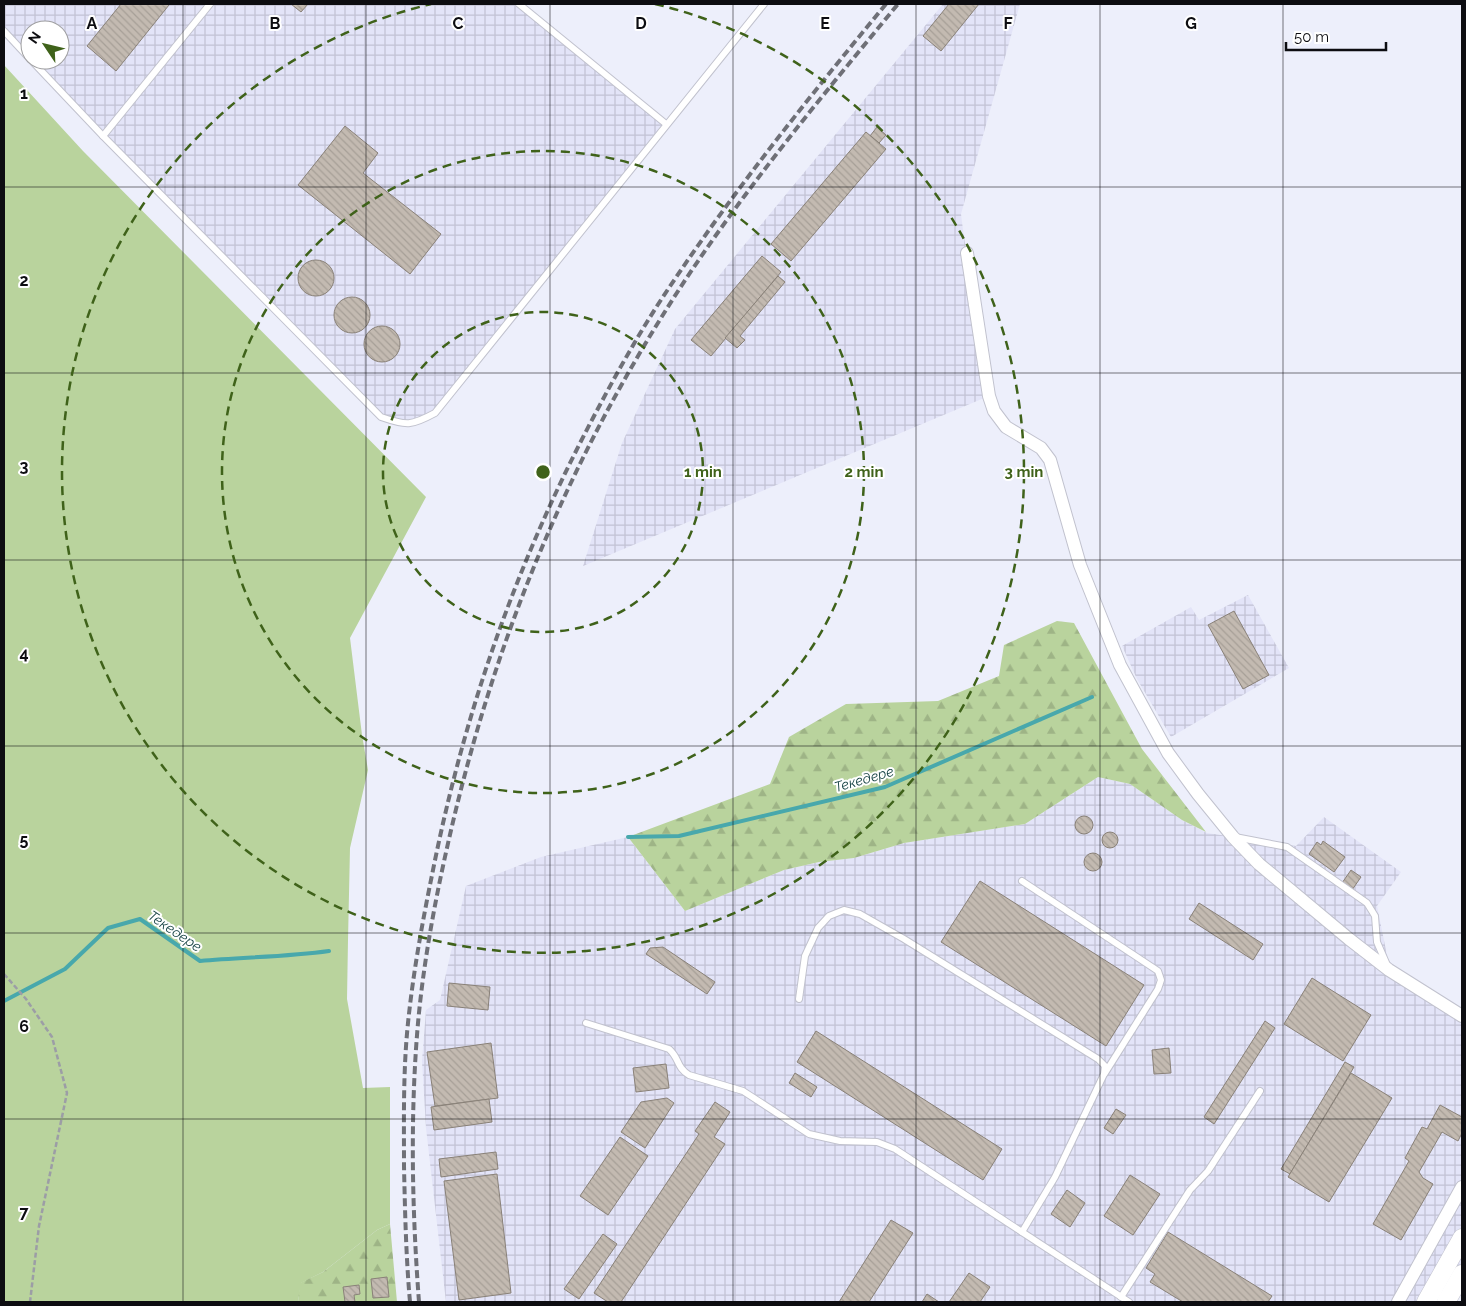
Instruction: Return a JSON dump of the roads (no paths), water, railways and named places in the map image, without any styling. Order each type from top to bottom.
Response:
[{"type":"main road","points":[[1426,1302],[1462,1238]]},
{"type":"main road","points":[[1446,1302],[1462,1274]]},
{"type":"street","points":[[967,253],[989,396],[994,411],[1006,427],[1041,448],[1050,460],[1080,565],[1120,665],[1168,753],[1233,837],[1259,864],[1349,939],[1390,970],[1462,1016]]},
{"type":"street","points":[[1398,1302],[1462,1187]]},
{"type":"lane","points":[[103,136],[210,4]]},
{"type":"lane","points":[[519,4],[666,124]]},
{"type":"lane","points":[[41,70],[103,136],[381,417],[400,424],[417,423],[435,413],[764,4]]},
{"type":"lane","points":[[4,31],[20,48]]},
{"type":"lane","points":[[1233,837],[1287,847],[1367,903],[1375,916],[1377,942],[1390,970]]},
{"type":"lane","points":[[1022,881],[1158,971],[1161,980],[1158,990],[1104,1074],[1055,1177],[1022,1232]]},
{"type":"lane","points":[[798,999],[805,956],[818,928],[829,916],[844,910],[860,914],[904,939],[1098,1059],[1105,1066],[1104,1074]]},
{"type":"lane","points":[[586,1023],[669,1049],[676,1055],[681,1070],[688,1075],[743,1092],[809,1134],[840,1141],[877,1142],[895,1149],[1129,1302]]},
{"type":"lane","points":[[1121,1297],[1190,1190],[1208,1171],[1260,1092]]},
{"type":"waterway","name":"Текедере","points":[[628,837],[679,836],[885,787],[1092,697]]},
{"type":"waterway","name":"Текедере","points":[[4,1001],[65,969],[108,928],[140,919],[200,961],[297,955],[329,951]]},
{"type":"railway","points":[[410,1302],[404,1166],[405,1059],[410,1005],[425,912],[445,815],[460,756],[496,640],[540,528],[565,473],[608,390],[648,320],[739,189],[886,4]]},
{"type":"railway","points":[[419,1302],[413,1198],[413,1127],[415,1058],[427,949],[452,826],[469,758],[511,627],[563,500],[625,378],[661,318],[744,196],[898,4]]}]
